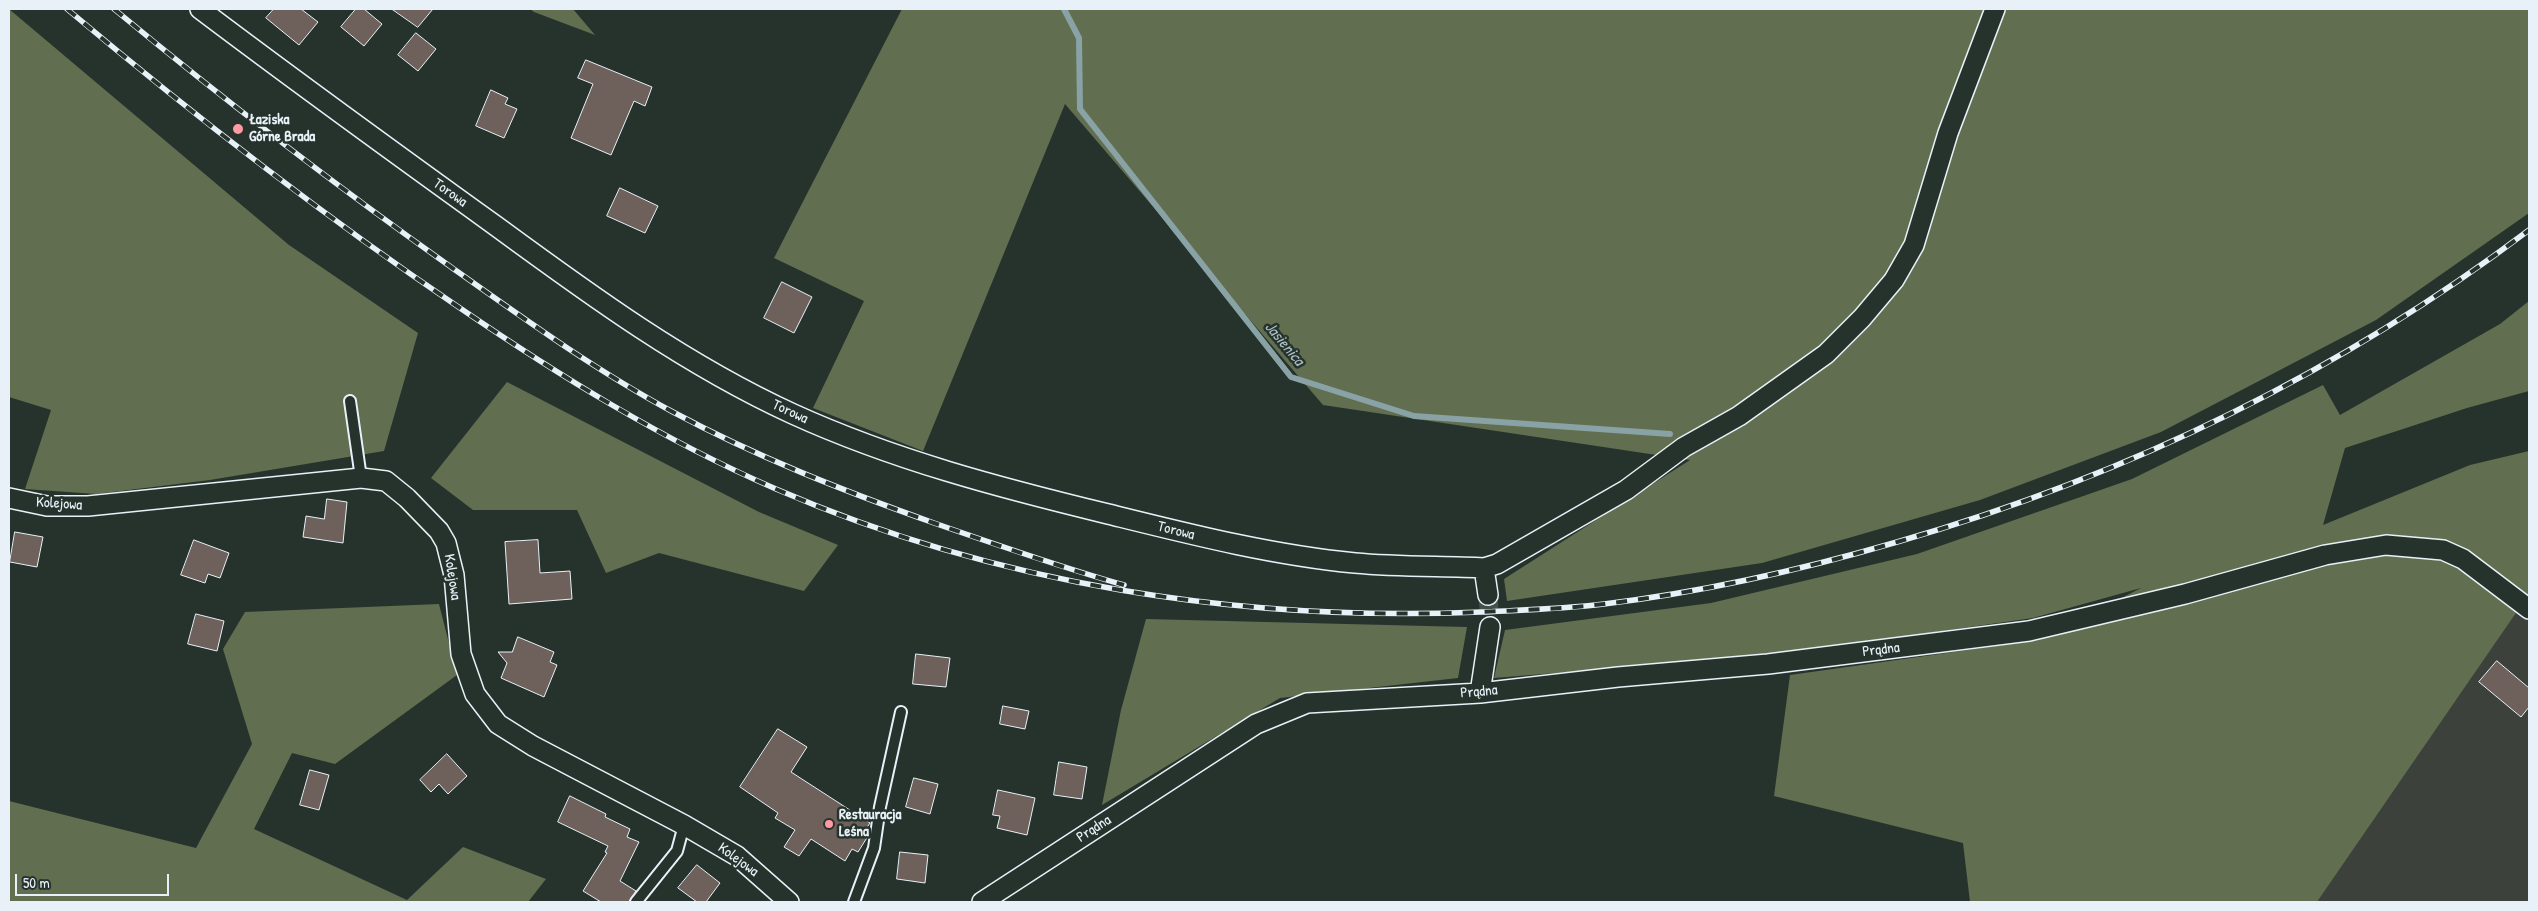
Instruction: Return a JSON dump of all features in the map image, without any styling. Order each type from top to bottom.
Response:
[{"type":"street","name":"Torowa","points":[[200,9],[359,129],[567,278],[669,346],[791,413],[852,439],[931,467],[1012,490],[1204,538],[1356,563],[1484,568]]},
{"type":"street","points":[[1488,595],[1484,568],[1497,564],[1626,490],[1684,447],[1739,416],[1826,354],[1862,318],[1894,280],[1914,245],[1948,133],[1995,9]]},
{"type":"street","name":"Kolejowa","points":[[9,498],[47,506],[88,506],[361,478],[386,481],[408,498],[439,531],[446,543],[454,575],[461,654],[475,694],[498,724],[533,746],[684,825],[737,856],[789,902]]},
{"type":"street","name":"Prądna","points":[[982,902],[1256,724],[1307,703],[1480,693],[1618,677],[1768,664],[2029,631],[2185,594],[2325,555],[2386,545],[2443,550],[2456,556],[2529,608]]},
{"type":"street","points":[[1480,693],[1490,627]]},
{"type":"lane","points":[[350,401],[361,478]]},
{"type":"lane","points":[[854,902],[874,848],[880,807],[901,712]]},
{"type":"lane","points":[[636,902],[677,851],[684,825]]},
{"type":"shaded area","points":[[2529,594],[2529,902],[2317,902]]},
{"type":"green space","points":[[9,9],[289,245],[418,333],[384,451],[210,480],[96,494],[25,489],[51,410],[9,397]]},
{"type":"green space","points":[[530,9],[573,9],[595,35],[534,12]]},
{"type":"green space","points":[[902,9],[2529,9],[2529,213],[2376,320],[2161,432],[1980,500],[1762,563],[1507,601],[1504,579],[1690,460],[1323,405],[1065,104],[923,451],[813,408],[864,301],[774,258]]},
{"type":"green space","points":[[2529,301],[2529,391],[2467,408],[2345,448],[2323,525],[2470,465],[2529,451],[2529,594],[2317,902],[1970,902],[1963,843],[1774,796],[1790,675],[2039,640],[2141,588],[2033,618],[1767,656],[1494,678],[1505,630],[1711,603],[1917,554],[2132,479],[2323,385],[2340,415],[2500,324]]},
{"type":"green space","points":[[507,382],[759,512],[838,545],[804,591],[659,553],[606,573],[577,510],[473,510],[431,478]]},
{"type":"green space","points":[[439,604],[457,675],[335,764],[292,753],[254,829],[407,900],[463,847],[546,879],[528,902],[9,902],[9,801],[196,848],[252,744],[223,649],[245,612]]},
{"type":"green space","points":[[1146,619],[1467,627],[1458,678],[1280,698],[1102,805],[1121,710]]},
{"type":"building","points":[[274,9],[301,9],[318,22],[299,45],[266,18]]},
{"type":"building","points":[[356,9],[364,9],[382,24],[364,46],[341,27]]},
{"type":"building","points":[[392,9],[433,9],[418,27]]},
{"type":"building","points":[[416,33],[436,49],[418,71],[398,55]]},
{"type":"building","points":[[586,60],[652,87],[645,106],[634,101],[611,155],[571,138],[593,84],[578,78]]},
{"type":"building","points":[[491,90],[508,98],[505,104],[517,109],[504,138],[476,126]]},
{"type":"building","points":[[620,188],[658,206],[645,233],[607,216]]},
{"type":"building","points":[[782,282],[812,297],[794,333],[764,318]]},
{"type":"building","points":[[327,499],[347,502],[343,543],[303,537],[306,516],[324,519]]},
{"type":"building","points":[[15,532],[43,537],[37,567],[10,562]]},
{"type":"building","points":[[194,540],[229,553],[220,578],[208,574],[205,583],[181,575]]},
{"type":"building","points":[[538,540],[540,573],[570,571],[572,599],[509,604],[505,542]]},
{"type":"building","points":[[196,614],[224,621],[217,651],[188,644]]},
{"type":"building","points":[[518,637],[554,652],[550,662],[557,665],[544,697],[501,678],[507,663],[498,652],[512,652]]},
{"type":"building","points":[[916,654],[950,658],[946,687],[913,684]]},
{"type":"building","points":[[2497,661],[2529,688],[2529,707],[2521,717],[2479,682]]},
{"type":"building","points":[[1003,706],[1029,711],[1025,729],[1000,724]]},
{"type":"building","points":[[778,729],[807,747],[791,772],[870,823],[863,833],[868,836],[858,852],[852,849],[845,861],[811,839],[799,856],[784,847],[795,830],[775,818],[778,813],[740,787]]},
{"type":"building","points":[[447,754],[467,776],[448,794],[439,784],[431,792],[420,780]]},
{"type":"building","points":[[1059,762],[1087,767],[1082,799],[1054,795]]},
{"type":"building","points":[[310,770],[329,775],[319,810],[300,805]]},
{"type":"building","points":[[914,778],[938,784],[930,814],[906,807]]},
{"type":"building","points":[[998,790],[1035,798],[1027,835],[997,828],[1000,816],[993,815]]},
{"type":"building","points":[[570,796],[606,814],[605,817],[630,829],[627,837],[639,842],[620,881],[636,891],[629,902],[601,902],[583,891],[607,853],[605,852],[608,846],[558,822]]},
{"type":"building","points":[[900,852],[928,855],[925,883],[897,879]]},
{"type":"building","points":[[697,865],[720,883],[706,902],[697,902],[678,888]]},
{"type":"waterway","name":"Jasienica","points":[[1064,9],[1079,38],[1080,109],[1291,377],[1414,416],[1670,434]]},
{"type":"tunnel","points":[[1488,595],[1490,627]]},
{"type":"railway","points":[[67,9],[162,87],[356,236],[495,332],[652,428],[776,489],[860,522],[946,550],[1033,573],[1122,590],[1211,603],[1391,614],[1573,607],[1641,599],[1752,579],[1897,542],[1982,516],[2066,486],[2147,452],[2227,415],[2305,375],[2382,330],[2456,282],[2529,230]]},
{"type":"railway","points":[[114,9],[238,109],[365,205],[532,324],[644,396],[737,444],[834,486],[981,539],[1124,585]]},
{"type":"place","name":"Łaziska Górne Brada","points":[[238,129]]},
{"type":"place","name":"Restauracja Leśna","points":[[829,824]]}]
